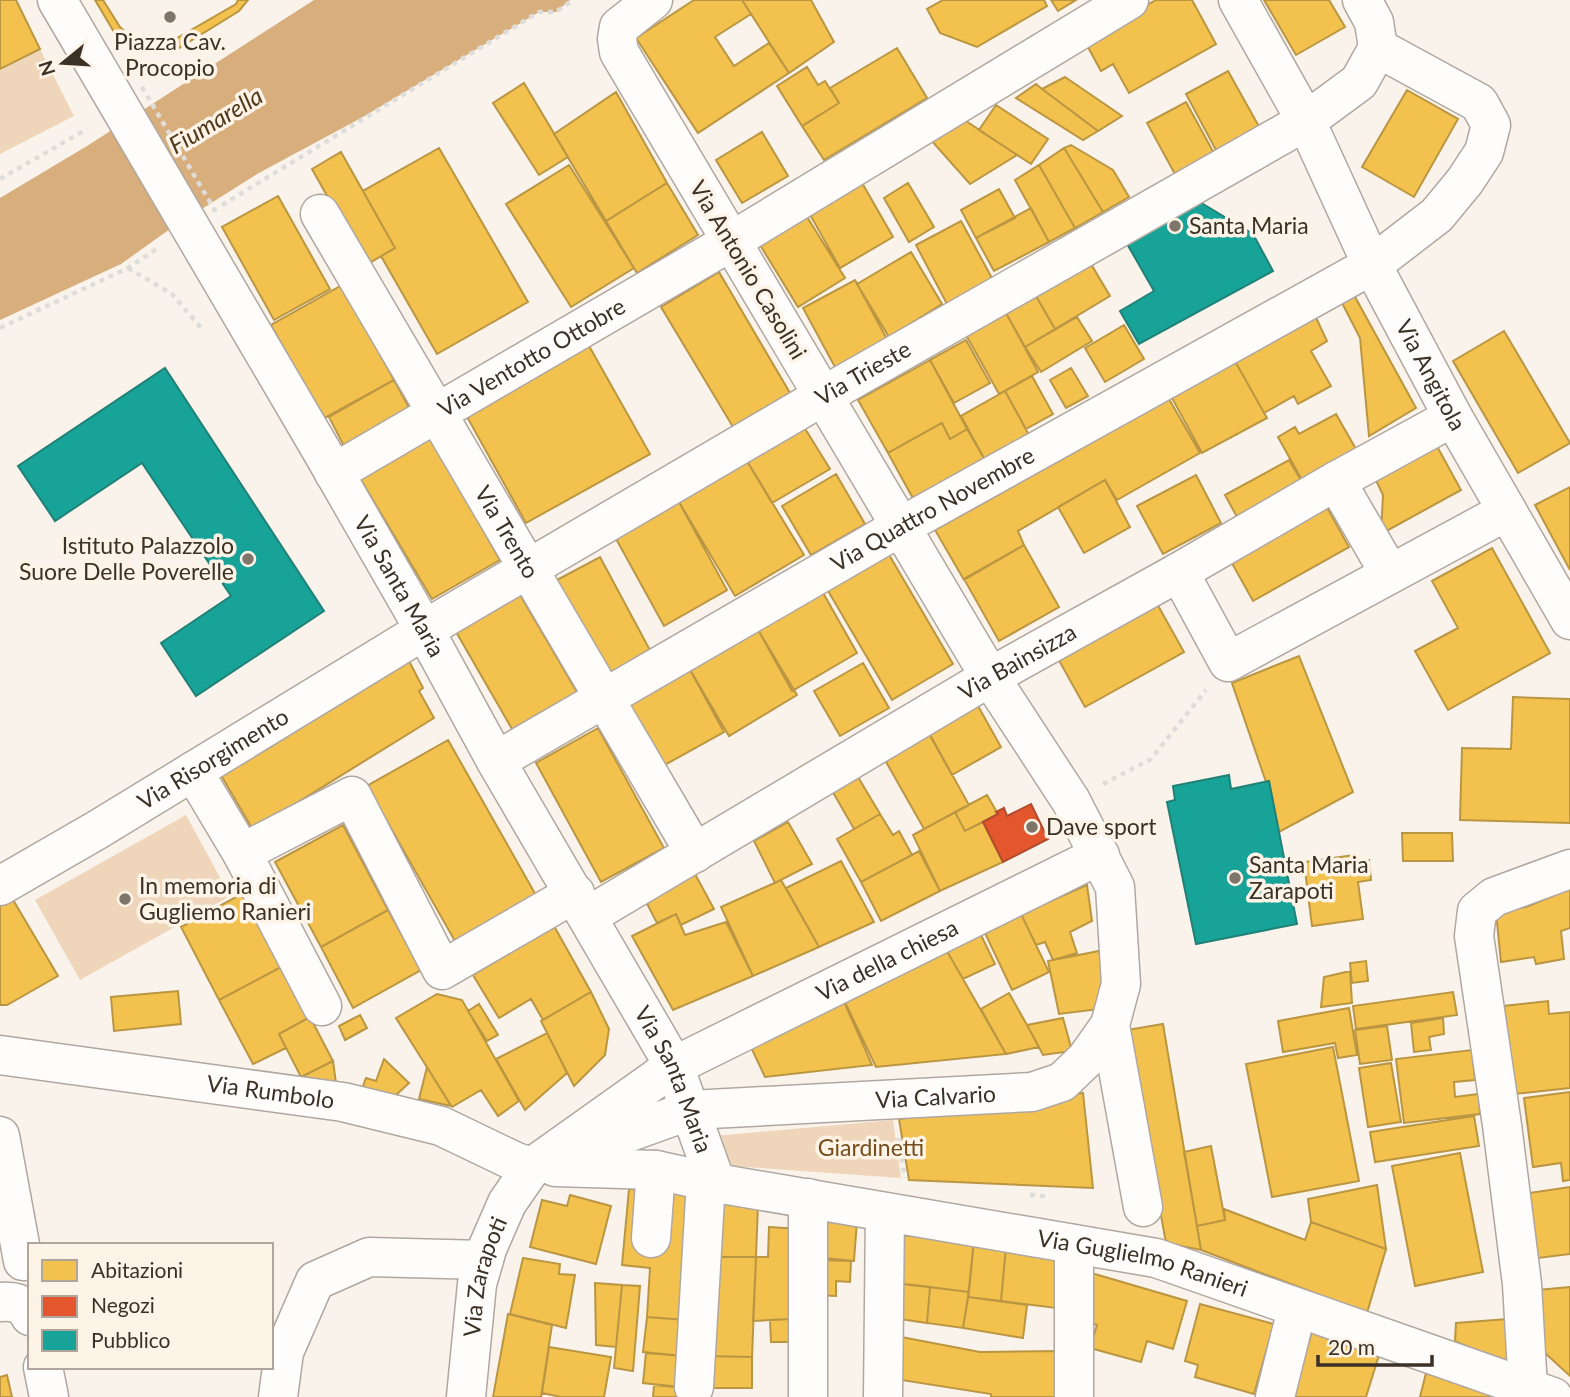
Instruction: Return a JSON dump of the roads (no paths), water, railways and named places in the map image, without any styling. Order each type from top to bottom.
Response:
[{"type":"street","name":"Via Santa Maria","points":[[57,0],[130,105],[496,761],[582,904],[674,1066],[691,1110],[711,1182]]},
{"type":"street","name":"Via Ventotto Ottobre","points":[[334,473],[730,242],[1129,0]]},
{"type":"street","name":"Via Angitola","points":[[1238,0],[1306,121],[1372,265],[1453,417],[1570,620]]},
{"type":"street","points":[[1362,0],[1374,22],[1378,48]]},
{"type":"street","name":"Via Antonio Casolini","points":[[646,5],[619,27],[619,52],[900,527],[990,677],[1071,801],[1100,855]]},
{"type":"street","name":"Via Trieste","points":[[424,629],[823,396],[1306,121],[1359,82],[1378,48]]},
{"type":"street","name":"Via Quattro Novembre","points":[[496,761],[900,527],[1372,265],[1437,215],[1465,181],[1484,152],[1491,125],[1479,103],[1378,48]]},
{"type":"street","name":"Via Trento","points":[[320,214],[695,853]]},
{"type":"street","name":"Via Bainsizza","points":[[242,852],[352,796],[442,970],[695,853],[990,677],[1453,417]]},
{"type":"street","points":[[1336,481],[1390,574]]},
{"type":"street","points":[[1179,572],[1228,662],[1507,511]]},
{"type":"street","name":"Via Risorgimento","points":[[0,886],[97,831],[424,629]]},
{"type":"street","points":[[193,771],[242,852],[323,1006]]},
{"type":"street","name":"Via Calvario","points":[[691,1110],[1032,1092],[1062,1082],[1086,1059],[1110,1025],[1121,984],[1115,887],[1100,855]]},
{"type":"street","name":"Via della chiesa","points":[[674,1066],[1100,855]]},
{"type":"street","points":[[1536,1394],[1502,1125],[1474,936],[1477,911],[1493,897],[1570,869]]},
{"type":"street","points":[[1110,1025],[1144,1233]]},
{"type":"street","name":"Via Rumbolo","points":[[0,1055],[343,1102],[441,1126],[532,1167],[656,1170],[711,1182]]},
{"type":"street","points":[[532,1167],[674,1066]]},
{"type":"street","points":[[532,1167],[691,1110]]},
{"type":"street","points":[[0,1136],[23,1261]]},
{"type":"street","name":"Via Zarapoti","points":[[466,1397],[477,1284],[484,1259],[507,1203],[532,1167]]},
{"type":"street","points":[[650,1238],[656,1170]]},
{"type":"street","points":[[694,1387],[711,1182]]},
{"type":"street","name":"Via Guglielmo Ranieri","points":[[711,1182],[808,1198],[895,1198],[1074,1244],[1144,1233],[1156,1258],[1536,1394]]},
{"type":"street","points":[[808,1198],[808,1397]]},
{"type":"street","points":[[883,1397],[895,1198]]},
{"type":"street","points":[[1074,1244],[1074,1397]]},
{"type":"street","points":[[278,1397],[284,1352],[315,1281],[369,1257],[484,1259]]},
{"type":"street","points":[[0,1302],[13,1301],[25,1307],[28,1312]]},
{"type":"street","points":[[1275,1397],[1297,1309]]},
{"type":"street","points":[[43,1369],[49,1397]]},
{"type":"water","name":"Fiumarella","points":[[314,0],[570,0],[556,12],[539,12],[363,117],[257,174],[170,229],[121,264],[0,320],[0,198],[87,146]]},
{"type":"place","name":"Piazza Cav. Procopio","points":[[170,17]]},
{"type":"place","name":"Santa Maria","points":[[1175,226]]},
{"type":"place","name":"Istituto Palazzolo Suore Delle Poverelle","points":[[248,559]]},
{"type":"place","name":"Dave sport","points":[[1032,827]]},
{"type":"place","name":"Santa Maria Zarapoti","points":[[1235,878]]},
{"type":"place","name":"In memoria di Gugliemo Ranieri","points":[[125,899]]},
{"type":"park label","name":"Giardinetti","points":[[871,1148]]}]
